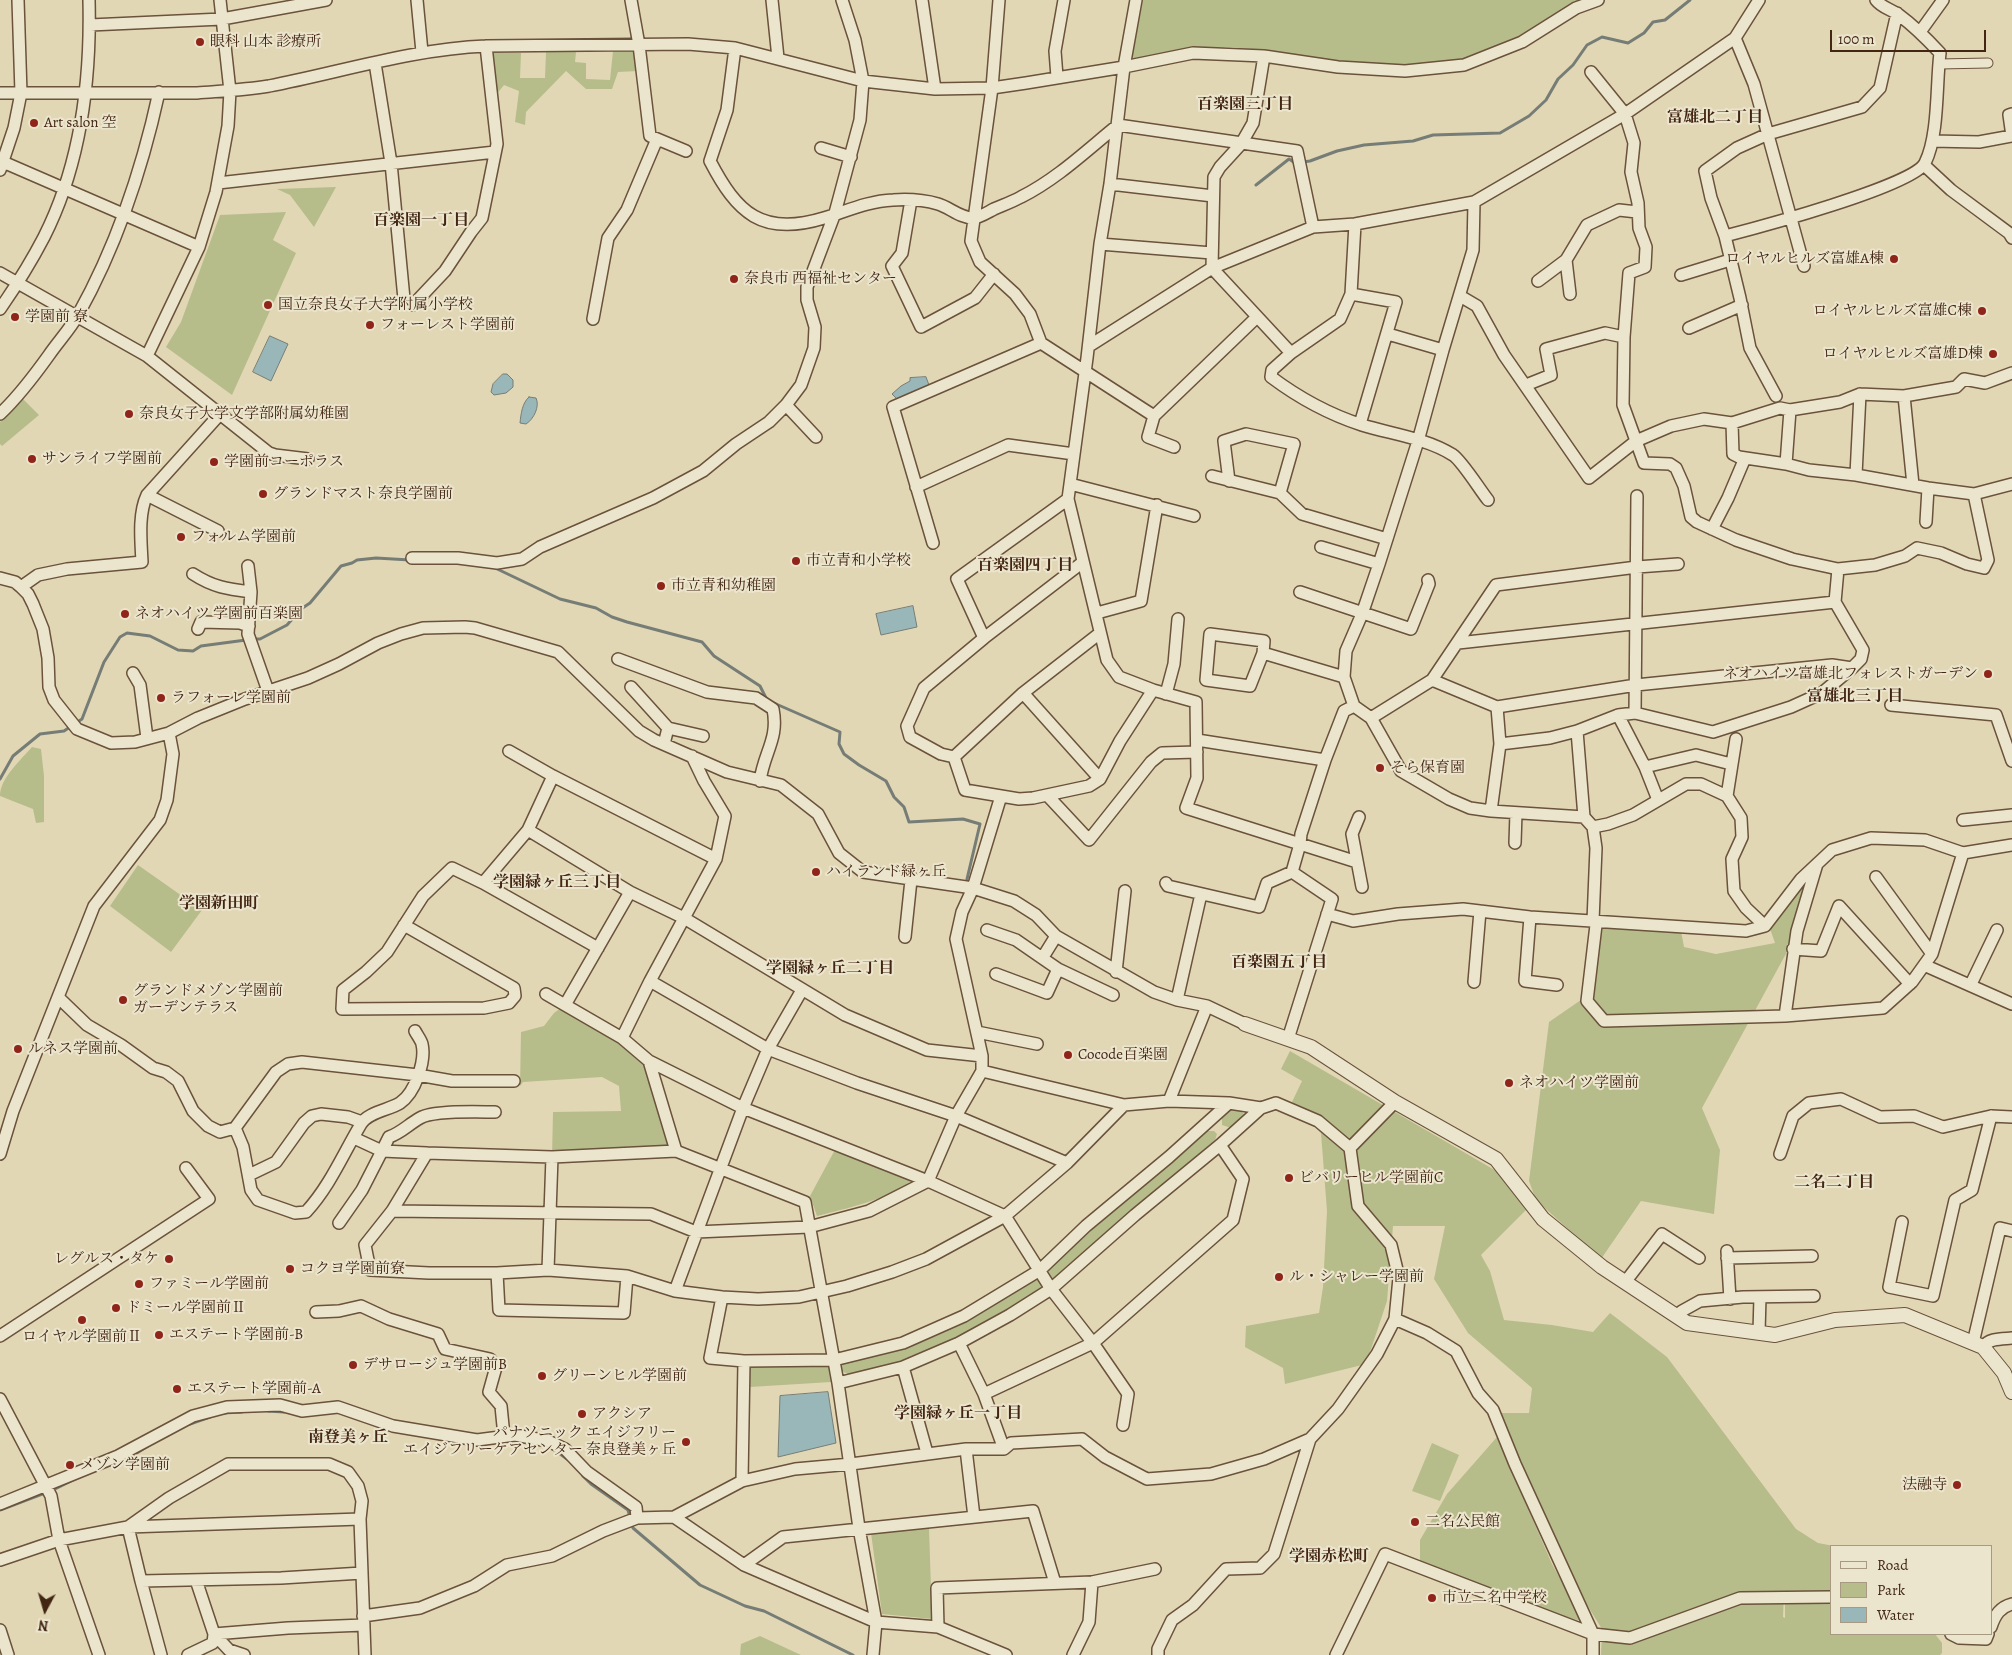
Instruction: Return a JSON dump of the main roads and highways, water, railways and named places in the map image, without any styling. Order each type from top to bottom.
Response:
[{"type":"water","points":[[270,336],[288,344],[271,381],[253,372]]},
{"type":"water","points":[[503,374],[507,374],[513,380],[513,387],[506,393],[494,395],[491,392],[493,384]]},
{"type":"water","points":[[926,377],[929,385],[897,399],[892,394],[910,381],[910,378]]},
{"type":"water","points":[[529,397],[536,398],[536,412],[526,424],[520,423],[523,405]]},
{"type":"water","points":[[913,606],[917,627],[881,635],[876,614]]},
{"type":"water","points":[[828,1392],[836,1443],[778,1457],[780,1396]]},
{"type":"waterway","points":[[1256,185],[1289,159],[1295,163],[1310,161],[1337,151],[1364,145],[1413,141],[1433,135],[1500,133],[1529,116],[1546,100],[1558,79],[1573,65],[1587,45],[1602,37],[1628,43],[1644,33],[1653,22],[1665,20],[1690,0]]},
{"type":"waterway","points":[[252,639],[260,639],[287,625],[301,609],[310,603],[341,566],[357,560],[376,558],[410,560]]},
{"type":"waterway","points":[[493,567],[560,599],[596,608],[612,617],[627,622],[702,642],[714,656],[760,686],[767,700],[840,732],[839,744],[844,754],[886,781],[894,797],[904,807],[909,822],[963,819],[980,824],[967,879]]},
{"type":"waterway","points":[[0,779],[13,756],[40,734],[64,731],[82,719],[104,662],[120,637],[127,633],[150,636],[178,650],[193,651],[201,646],[246,640]]},
{"type":"waterway","points":[[268,1411],[284,1412]]},
{"type":"waterway","points":[[223,1413],[242,1412]]},
{"type":"waterway","points":[[190,1424],[210,1417]]},
{"type":"waterway","points":[[462,1443],[478,1445]]},
{"type":"waterway","points":[[106,1466],[121,1463],[151,1444]]},
{"type":"waterway","points":[[552,1448],[567,1459]]},
{"type":"waterway","points":[[583,1476],[591,1484],[628,1510],[630,1517]]},
{"type":"waterway","points":[[51,1491],[77,1478]]},
{"type":"waterway","points":[[0,1510],[45,1493]]},
{"type":"waterway","points":[[631,1523],[633,1528],[700,1585],[745,1606],[764,1611],[853,1655]]},
{"type":"place","name":"眼科 山本 診療所","points":[[200,42]]},
{"type":"place","name":"Art salon 空","points":[[34,123]]},
{"type":"place","name":"ロイヤルヒルズ富雄A棟","points":[[1894,259]]},
{"type":"place","name":"奈良市 西福祉センター","points":[[734,279]]},
{"type":"place","name":"国立奈良女子大学附属小学校","points":[[268,305]]},
{"type":"place","name":"ロイヤルヒルズ富雄C棟","points":[[1982,311]]},
{"type":"place","name":"学園前 寮","points":[[15,317]]},
{"type":"place","name":"フォーレスト学園前","points":[[370,325]]},
{"type":"place","name":"ロイヤルヒルズ富雄D棟","points":[[1993,354]]},
{"type":"place","name":"奈良女子大学文学部附属幼稚園","points":[[129,414]]},
{"type":"place","name":"サンライフ学園前","points":[[32,459]]},
{"type":"place","name":"学園前コーポラス","points":[[214,462]]},
{"type":"place","name":"グランドマスト奈良学園前","points":[[263,494]]},
{"type":"place","name":"フォルム学園前","points":[[181,537]]},
{"type":"place","name":"市立青和小学校","points":[[796,561]]},
{"type":"place","name":"市立青和幼稚園","points":[[661,586]]},
{"type":"place","name":"ネオハイツ 学園前百楽園","points":[[125,614]]},
{"type":"place","name":"ネオハイツ富雄北フォレストガーデン","points":[[1988,674]]},
{"type":"place","name":"ラフォーレ学園前","points":[[161,698]]},
{"type":"place","name":"そら保育園","points":[[1380,768]]},
{"type":"place","name":"ハイランド緑ヶ丘","points":[[816,872]]},
{"type":"place","name":"グランドメゾン学園前 ガーデンテラス","points":[[123,1000]]},
{"type":"place","name":"ルネス学園前","points":[[18,1049]]},
{"type":"place","name":"Cocode百楽園","points":[[1068,1055]]},
{"type":"place","name":"ネオハイツ学園前","points":[[1509,1083]]},
{"type":"place","name":"ビバリーヒル学園前C","points":[[1289,1178]]},
{"type":"place","name":"レグルス・タケ","points":[[169,1259]]},
{"type":"place","name":"コクヨ学園前寮","points":[[290,1269]]},
{"type":"place","name":"ル・シャレー学園前","points":[[1279,1277]]},
{"type":"place","name":"ファミール学園前","points":[[139,1284]]},
{"type":"place","name":"ドミール学園前Ⅱ","points":[[116,1308]]},
{"type":"place","name":"ロイヤル学園前Ⅱ","points":[[82,1320]]},
{"type":"place","name":"エステート学園前-B","points":[[159,1335]]},
{"type":"place","name":"デサロージュ学園前B","points":[[353,1365]]},
{"type":"place","name":"グリーンヒル学園前","points":[[542,1376]]},
{"type":"place","name":"エステート学園前-A","points":[[177,1389]]},
{"type":"place","name":"アクシア","points":[[582,1414]]},
{"type":"place","name":"パナソニック エイジフリー エイジフリーケアセンター 奈良登美ヶ丘","points":[[686,1442]]},
{"type":"place","name":"メゾン学園前","points":[[70,1465]]},
{"type":"place","name":"法融寺","points":[[1957,1485]]},
{"type":"place","name":"二名公民館","points":[[1415,1522]]},
{"type":"place","name":"市立二名中学校","points":[[1432,1598]]},
{"type":"district","name":"百楽園三丁目","points":[[1245,105]]},
{"type":"district","name":"富雄北二丁目","points":[[1715,118]]},
{"type":"district","name":"百楽園一丁目","points":[[421,221]]},
{"type":"district","name":"百楽園四丁目","points":[[1025,566]]},
{"type":"district","name":"富雄北三丁目","points":[[1855,697]]},
{"type":"district","name":"学園緑ヶ丘三丁目","points":[[557,883]]},
{"type":"district","name":"学園新田町","points":[[219,904]]},
{"type":"district","name":"百楽園五丁目","points":[[1279,963]]},
{"type":"district","name":"学園緑ヶ丘二丁目","points":[[830,969]]},
{"type":"district","name":"二名二丁目","points":[[1834,1183]]},
{"type":"district","name":"学園緑ヶ丘一丁目","points":[[958,1414]]},
{"type":"district","name":"南登美ヶ丘","points":[[348,1438]]},
{"type":"district","name":"学園赤松町","points":[[1329,1557]]}]
